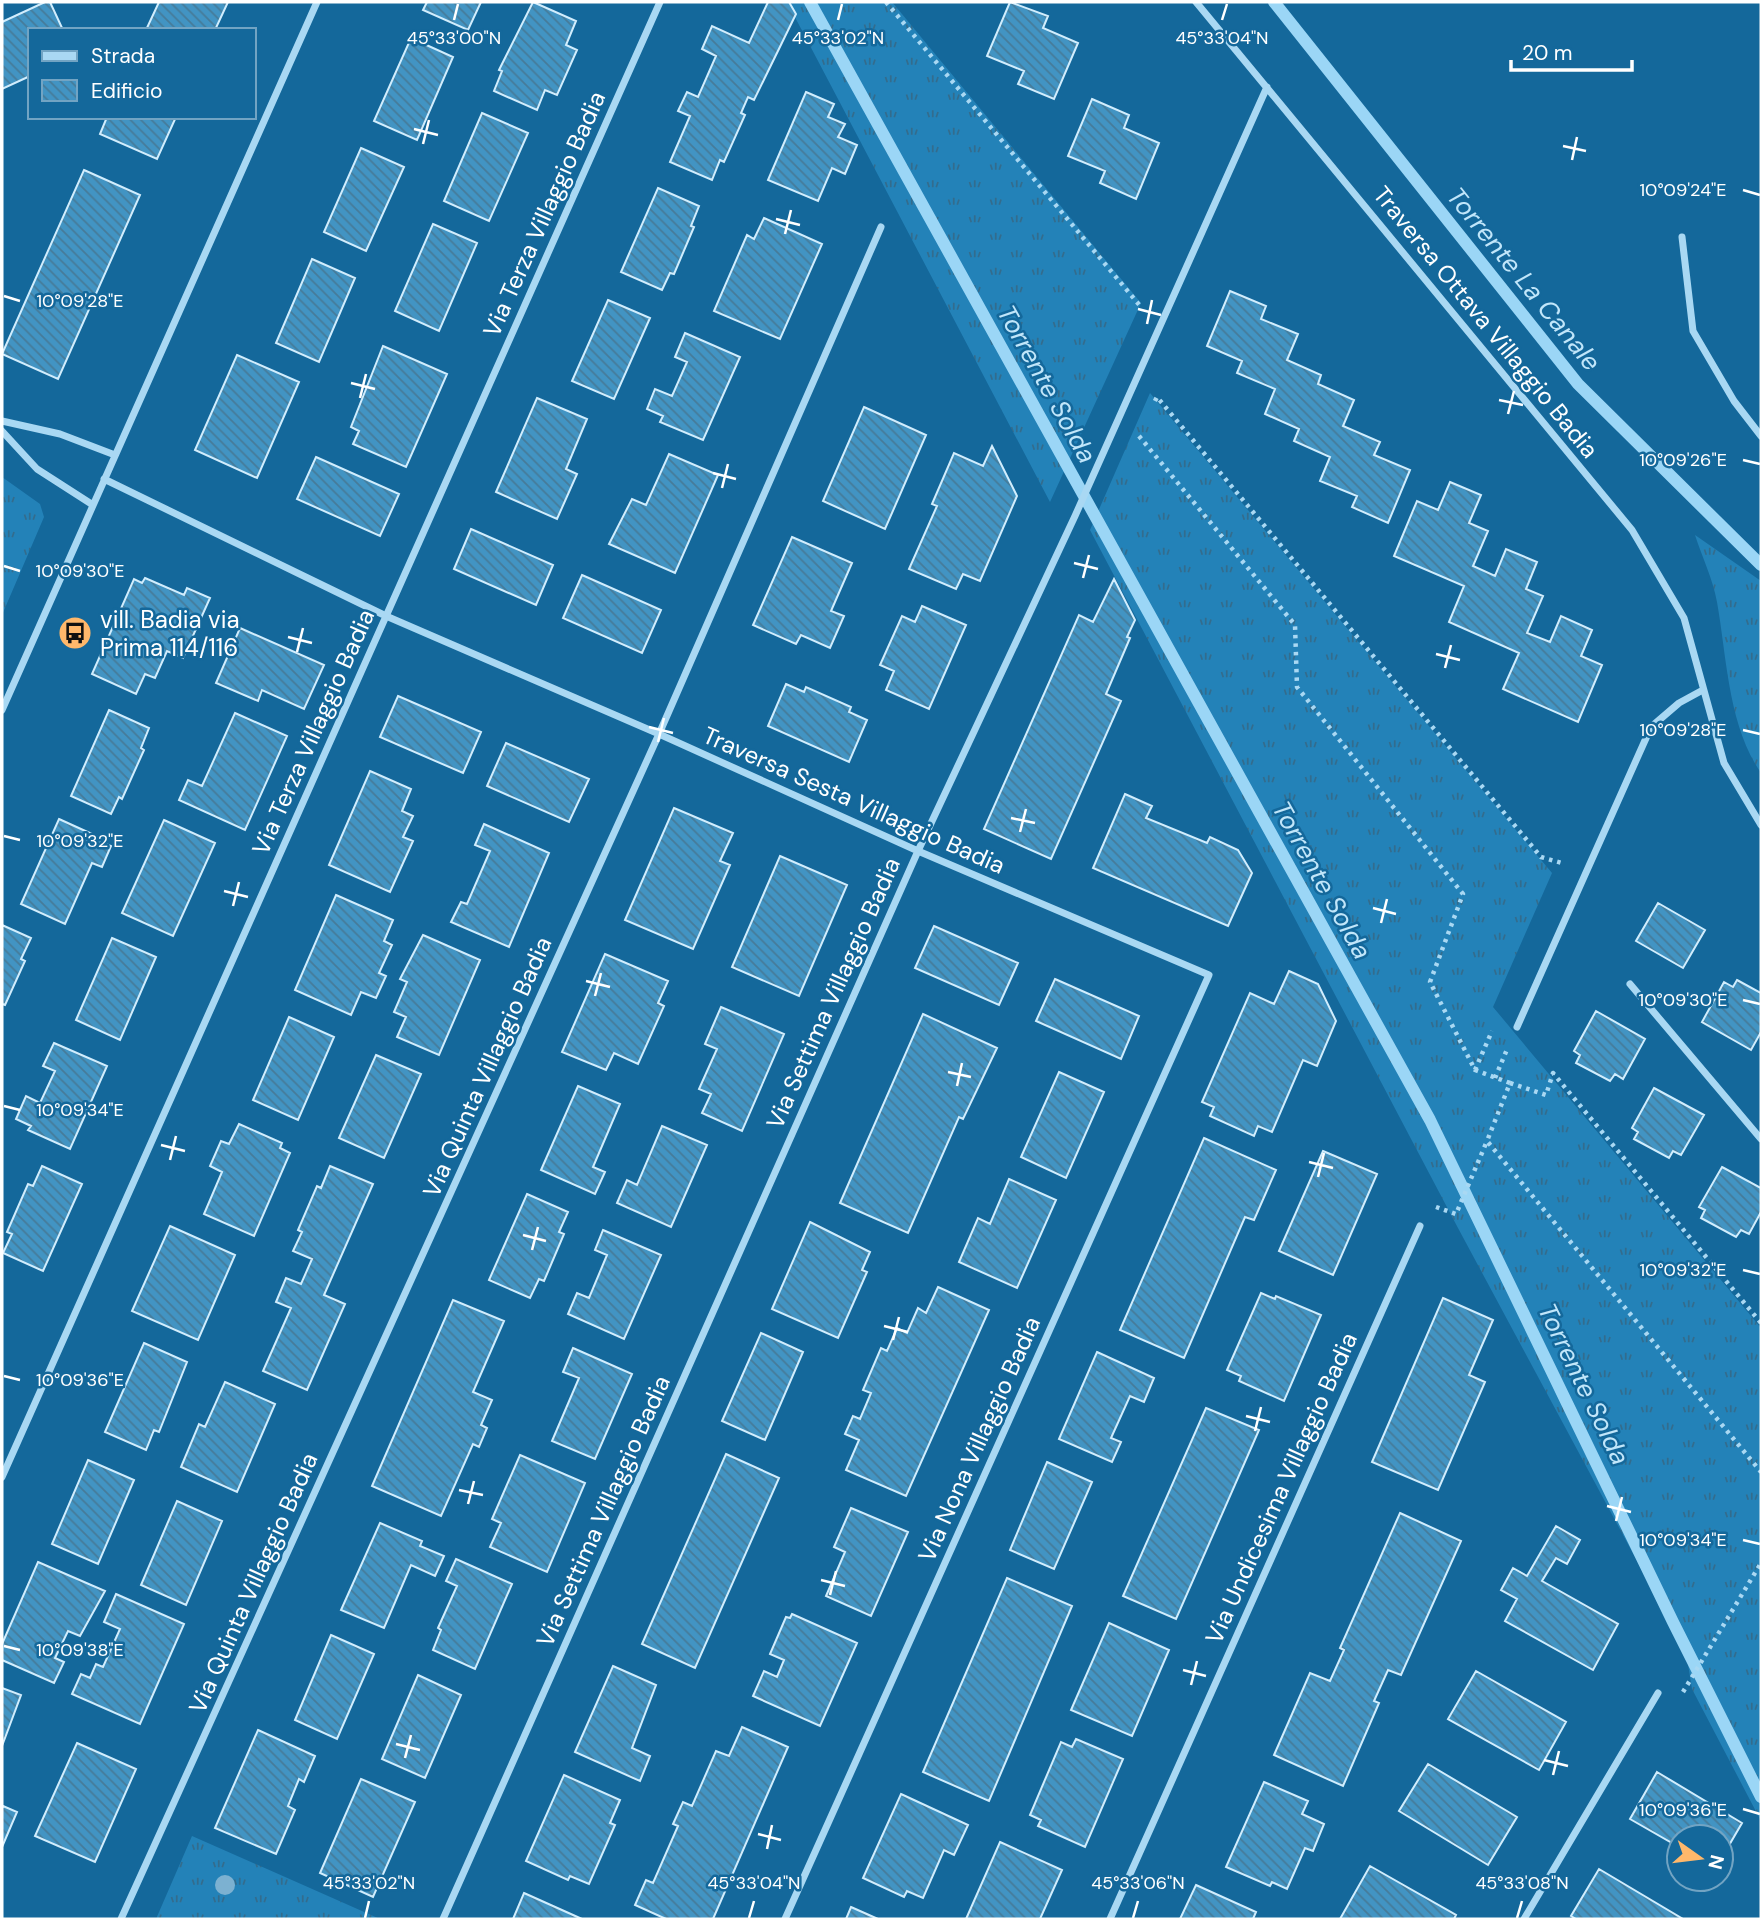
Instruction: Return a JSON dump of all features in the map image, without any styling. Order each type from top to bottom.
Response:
[{"type":"street","points":[[2,710],[317,2]]},
{"type":"street","name":"Via Terza Villaggio Badia","points":[[2,1477],[660,2]]},
{"type":"street","name":"Traversa Ottava Villaggio Badia","points":[[1196,2],[1632,530],[1660,573],[1684,618],[1701,691],[1724,763],[1761,825]]},
{"type":"street","name":"Via Settima Villaggio Badia","points":[[443,1919],[918,851],[1088,488],[1267,87]]},
{"type":"street","name":"Via Quinta Villaggio Badia","points":[[121,1919],[659,734],[881,227]]},
{"type":"street","points":[[1682,237],[1693,331],[1734,401],[1761,436]]},
{"type":"street","points":[[2,421],[60,434],[115,455]]},
{"type":"street","points":[[2,431],[37,469],[93,505]]},
{"type":"street","name":"Traversa Sesta Villaggio Badia","points":[[104,479],[386,616],[659,734],[918,851],[1209,975]]},
{"type":"street","points":[[1517,1027],[1651,727],[1679,703],[1701,691]]},
{"type":"street","name":"Via Nona Villaggio Badia","points":[[785,1919],[1209,975]]},
{"type":"street","points":[[1630,984],[1761,1139]]},
{"type":"street","name":"Via Undicesima Villaggio Badia","points":[[1110,1919],[1419,1226]]},
{"type":"street","points":[[1524,1919],[1658,1693]]},
{"type":"path","points":[[886,2],[1145,312]]},
{"type":"path","points":[[1152,407],[1157,397],[1541,857],[1566,864],[1560,876]]},
{"type":"path","points":[[1115,426],[1139,436],[1295,625],[1297,687],[1463,894],[1430,982],[1475,1070],[1546,1096],[1553,1073],[1761,1322]]},
{"type":"path","points":[[1139,436],[1144,426]]},
{"type":"path","points":[[1475,1070],[1496,1022]]},
{"type":"path","points":[[1495,1078],[1517,1027]]},
{"type":"path","points":[[1460,1205],[1510,1083]]},
{"type":"path","points":[[1487,1142],[1761,1472]]},
{"type":"path","points":[[1689,1682],[1761,1563]]},
{"type":"green space","points":[[787,2],[892,2],[1141,303],[1050,502]]},
{"type":"green space","points":[[1150,393],[1552,873],[1493,1007],[1761,1328],[1761,1821],[1692,1689],[1686,1652],[1458,1228],[1090,530]]},
{"type":"green space","points":[[2,477],[40,504],[44,517],[2,615]]},
{"type":"green space","points":[[1695,535],[1761,581],[1761,773],[1750,754],[1735,713],[1715,593]]},
{"type":"green space","points":[[192,1836],[380,1919],[156,1919]]},
{"type":"building","points":[[50,2],[62,28],[28,28],[28,77],[2,89],[2,22]]},
{"type":"building","points":[[159,2],[228,2],[216,28],[147,28]]},
{"type":"building","points":[[427,2],[481,2],[468,30],[423,10]]},
{"type":"building","points":[[533,2],[576,21],[566,45],[577,50],[557,95],[545,90],[537,110],[494,91],[502,71],[499,70]]},
{"type":"building","points":[[768,2],[789,2],[796,14],[754,100],[748,97],[741,113],[745,115],[724,162],[720,160],[712,180],[670,162],[690,116],[678,111],[687,92],[698,97],[716,56],[702,49],[712,26],[749,43]]},
{"type":"building","points":[[1010,2],[1048,16],[1043,28],[1078,43],[1054,99],[1018,84],[1024,71],[987,56]]},
{"type":"building","points":[[411,38],[453,57],[417,140],[374,121]]},
{"type":"building","points":[[806,92],[834,104],[828,117],[845,124],[838,137],[857,145],[845,174],[832,168],[818,201],[768,180]]},
{"type":"building","points":[[1092,99],[1129,115],[1124,128],[1159,143],[1136,199],[1100,183],[1105,171],[1068,156]]},
{"type":"building","points":[[482,113],[528,133],[489,221],[444,201]]},
{"type":"building","points":[[106,119],[175,119],[157,159],[100,134]]},
{"type":"building","points":[[361,148],[404,167],[366,251],[324,232]]},
{"type":"building","points":[[84,170],[140,195],[58,379],[2,354]]},
{"type":"building","points":[[658,188],[699,206],[691,226],[694,227],[674,274],[670,273],[662,290],[621,272]]},
{"type":"building","points":[[764,218],[822,244],[780,339],[714,311],[747,235],[754,239]]},
{"type":"building","points":[[433,224],[477,243],[439,331],[395,311]]},
{"type":"building","points":[[312,259],[355,278],[319,362],[276,343]]},
{"type":"building","points":[[1230,291],[1266,306],[1261,319],[1298,334],[1287,360],[1321,375],[1318,384],[1354,400],[1343,426],[1380,442],[1374,455],[1410,470],[1388,523],[1352,507],[1357,496],[1320,481],[1330,457],[1294,441],[1299,429],[1265,414],[1275,389],[1237,373],[1242,361],[1207,346]]},
{"type":"building","points":[[608,300],[650,318],[614,399],[572,381]]},
{"type":"building","points":[[685,333],[740,357],[703,440],[660,422],[663,416],[647,409],[655,389],[672,396],[687,362],[675,357]]},
{"type":"building","points":[[383,346],[447,374],[406,467],[353,444],[359,431],[351,427]]},
{"type":"building","points":[[237,355],[299,382],[257,478],[195,450]]},
{"type":"building","points":[[537,398],[587,419],[566,469],[577,474],[557,519],[496,492]]},
{"type":"building","points":[[864,407],[926,435],[885,529],[823,501]]},
{"type":"building","points":[[992,446],[1017,496],[980,581],[963,574],[956,589],[909,569],[937,506],[932,504],[954,453],[983,466]]},
{"type":"building","points":[[669,454],[718,475],[675,573],[609,544],[632,499],[646,505]]},
{"type":"building","points":[[316,457],[399,494],[380,536],[297,499]]},
{"type":"building","points":[[1450,482],[1481,495],[1469,523],[1488,531],[1473,566],[1495,576],[1506,549],[1537,562],[1526,589],[1543,596],[1527,633],[1550,642],[1561,616],[1592,630],[1581,656],[1602,665],[1578,722],[1503,689],[1519,653],[1449,622],[1464,586],[1394,556],[1417,501],[1438,510]]},
{"type":"building","points":[[471,529],[553,565],[536,605],[454,569]]},
{"type":"building","points":[[792,537],[852,563],[831,611],[844,616],[830,648],[801,635],[796,644],[753,625]]},
{"type":"building","points":[[582,575],[661,610],[642,653],[563,618]]},
{"type":"building","points":[[145,578],[184,595],[187,588],[210,598],[183,658],[167,651],[155,678],[145,674],[136,694],[92,674],[134,579],[142,583]]},
{"type":"building","points":[[1114,579],[1135,620],[1106,694],[1121,701],[1051,859],[984,829],[1079,615],[1093,622]]},
{"type":"building","points":[[922,606],[966,625],[929,709],[886,690],[894,671],[880,665],[902,616],[915,622]]},
{"type":"building","points":[[240,628],[324,665],[304,709],[262,690],[258,701],[216,683]]},
{"type":"building","points":[[786,684],[804,692],[806,687],[851,707],[849,712],[867,720],[849,762],[768,726]]},
{"type":"building","points":[[398,696],[481,732],[463,773],[380,737]]},
{"type":"building","points":[[109,710],[149,728],[141,748],[144,750],[122,799],[119,797],[111,814],[71,796]]},
{"type":"building","points":[[235,713],[287,736],[245,830],[179,800],[188,780],[202,786]]},
{"type":"building","points":[[506,743],[589,779],[569,822],[487,786]]},
{"type":"building","points":[[370,771],[411,789],[402,811],[413,816],[403,837],[413,841],[390,892],[329,865]]},
{"type":"building","points":[[1125,794],[1152,806],[1146,818],[1207,843],[1210,837],[1238,850],[1252,873],[1228,926],[1093,868]]},
{"type":"building","points":[[674,808],[733,833],[720,861],[730,865],[693,949],[625,920]]},
{"type":"building","points":[[59,819],[103,839],[101,842],[111,846],[102,867],[92,863],[65,924],[21,904]]},
{"type":"building","points":[[164,820],[215,843],[173,936],[122,913]]},
{"type":"building","points":[[484,824],[549,853],[509,947],[451,922],[461,902],[467,904],[490,851],[475,845]]},
{"type":"building","points":[[780,856],[847,885],[799,996],[732,967]]},
{"type":"building","points":[[336,895],[393,920],[384,941],[392,945],[379,973],[386,976],[376,998],[361,992],[351,1015],[295,990]]},
{"type":"building","points":[[1658,903],[1705,930],[1683,968],[1636,941]]},
{"type":"building","points":[[2,925],[31,938],[21,959],[25,961],[5,1005],[2,1004]]},
{"type":"building","points":[[934,926],[1018,963],[999,1005],[915,968]]},
{"type":"building","points":[[423,935],[480,960],[439,1055],[397,1037],[406,1017],[394,1012],[407,982],[400,979]]},
{"type":"building","points":[[112,938],[156,957],[120,1040],[76,1020]]},
{"type":"building","points":[[605,954],[668,981],[658,1003],[664,1006],[638,1064],[614,1053],[606,1070],[562,1052]]},
{"type":"building","points":[[1289,971],[1318,984],[1336,1021],[1317,1066],[1303,1060],[1272,1132],[1258,1126],[1254,1136],[1210,1116],[1214,1107],[1202,1102],[1250,993],[1274,1004]]},
{"type":"building","points":[[1055,979],[1139,1016],[1121,1059],[1036,1021]]},
{"type":"building","points":[[1737,980],[1761,993],[1761,1032],[1751,1050],[1702,1022],[1724,982],[1733,987]]},
{"type":"building","points":[[721,1007],[784,1034],[742,1131],[702,1113],[711,1094],[699,1089],[717,1049],[705,1044]]},
{"type":"building","points":[[1596,1011],[1645,1039],[1623,1079],[1615,1074],[1610,1081],[1576,1063],[1580,1055],[1574,1051]]},
{"type":"building","points":[[923,1014],[997,1048],[963,1119],[959,1117],[908,1233],[840,1203]]},
{"type":"building","points":[[289,1017],[334,1037],[298,1120],[253,1100]]},
{"type":"building","points":[[54,1043],[107,1066],[70,1149],[28,1130],[31,1126],[16,1119],[26,1096],[40,1103],[55,1071],[43,1066]]},
{"type":"building","points":[[376,1055],[421,1074],[384,1158],[339,1138]]},
{"type":"building","points":[[1059,1072],[1104,1092],[1066,1178],[1021,1157]]},
{"type":"building","points":[[578,1086],[620,1104],[593,1167],[605,1172],[595,1194],[541,1170]]},
{"type":"building","points":[[1654,1088],[1704,1115],[1681,1155],[1673,1151],[1669,1158],[1634,1139],[1638,1132],[1632,1128]]},
{"type":"building","points":[[239,1124],[282,1143],[280,1148],[290,1153],[254,1236],[204,1214],[222,1172],[210,1166],[221,1141],[229,1144]]},
{"type":"building","points":[[662,1126],[707,1145],[671,1227],[617,1203],[627,1180],[637,1185]]},
{"type":"building","points":[[1204,1138],[1276,1170],[1254,1220],[1245,1217],[1184,1358],[1120,1330]]},
{"type":"building","points":[[1323,1151],[1377,1174],[1333,1275],[1279,1251]]},
{"type":"building","points":[[42,1166],[82,1184],[43,1271],[3,1253],[12,1234],[7,1232],[28,1184],[33,1186]]},
{"type":"building","points":[[330,1166],[373,1184],[324,1295],[345,1304],[307,1390],[263,1371],[291,1308],[276,1302],[286,1278],[301,1284],[312,1259],[293,1251],[302,1232],[298,1230],[317,1186],[321,1188]]},
{"type":"building","points":[[1722,1167],[1761,1188],[1761,1212],[1749,1234],[1741,1230],[1736,1237],[1701,1218],[1705,1210],[1699,1207]]},
{"type":"building","points":[[1009,1179],[1056,1200],[1017,1288],[959,1262],[978,1218],[990,1224]]},
{"type":"building","points":[[527,1194],[568,1212],[559,1232],[564,1234],[544,1281],[539,1279],[530,1298],[489,1280]]},
{"type":"building","points":[[810,1222],[870,1252],[862,1270],[867,1272],[838,1338],[772,1309]]},
{"type":"building","points":[[170,1226],[235,1255],[198,1340],[132,1311]]},
{"type":"building","points":[[603,1230],[661,1255],[624,1339],[568,1314],[577,1293],[589,1298],[607,1255],[595,1250]]},
{"type":"building","points":[[938,1287],[989,1310],[906,1496],[846,1470],[859,1440],[845,1434],[853,1416],[860,1419],[871,1393],[863,1390],[881,1348],[887,1351],[897,1328],[907,1333],[918,1308],[926,1313]]},
{"type":"building","points":[[1261,1293],[1275,1299],[1276,1296],[1321,1315],[1284,1401],[1239,1381],[1241,1376],[1227,1370]]},
{"type":"building","points":[[1443,1298],[1493,1320],[1469,1375],[1485,1382],[1438,1490],[1372,1462]]},
{"type":"building","points":[[453,1300],[504,1321],[473,1392],[492,1400],[481,1425],[487,1428],[479,1447],[473,1444],[441,1516],[372,1486]]},
{"type":"building","points":[[761,1333],[803,1352],[765,1440],[722,1421]]},
{"type":"building","points":[[144,1343],[187,1362],[159,1432],[154,1430],[146,1450],[105,1432]]},
{"type":"building","points":[[573,1348],[632,1374],[595,1459],[552,1441],[579,1378],[563,1372]]},
{"type":"building","points":[[1097,1352],[1154,1378],[1144,1402],[1130,1396],[1111,1438],[1121,1442],[1112,1462],[1059,1439]]},
{"type":"building","points":[[225,1382],[275,1404],[237,1492],[181,1467],[199,1424],[205,1427]]},
{"type":"building","points":[[1206,1408],[1259,1430],[1176,1619],[1123,1596]]},
{"type":"building","points":[[726,1454],[779,1478],[695,1668],[642,1644]]},
{"type":"building","points":[[520,1455],[585,1483],[547,1572],[490,1547],[501,1523],[492,1519]]},
{"type":"building","points":[[88,1460],[134,1480],[98,1564],[52,1544]]},
{"type":"building","points":[[1047,1462],[1092,1482],[1054,1569],[1010,1550]]},
{"type":"building","points":[[177,1501],[222,1521],[186,1605],[141,1585]]},
{"type":"building","points":[[851,1508],[908,1532],[871,1616],[826,1596],[845,1552],[834,1547]]},
{"type":"building","points":[[1400,1513],[1461,1541],[1401,1675],[1388,1670],[1374,1701],[1379,1703],[1343,1786],[1274,1755],[1310,1673],[1330,1681],[1344,1650],[1340,1648]]},
{"type":"building","points":[[380,1523],[422,1541],[420,1546],[444,1556],[435,1576],[411,1565],[384,1628],[341,1610]]},
{"type":"building","points":[[1556,1526],[1580,1540],[1567,1564],[1556,1558],[1542,1581],[1618,1624],[1593,1670],[1505,1621],[1517,1599],[1501,1590],[1513,1568],[1527,1576]]},
{"type":"building","points":[[456,1559],[512,1584],[475,1669],[433,1650],[441,1630],[438,1628],[457,1586],[446,1581]]},
{"type":"building","points":[[38,1562],[105,1591],[80,1636],[68,1631],[55,1658],[64,1662],[54,1683],[2,1660],[2,1644]]},
{"type":"building","points":[[1007,1578],[1072,1606],[989,1801],[923,1772]]},
{"type":"building","points":[[116,1594],[184,1624],[140,1724],[72,1694],[81,1674],[90,1678],[96,1664],[103,1667],[120,1629],[104,1622]]},
{"type":"building","points":[[792,1614],[857,1643],[820,1726],[753,1696],[764,1671],[777,1677],[784,1660],[770,1654],[786,1617],[790,1618]]},
{"type":"building","points":[[1109,1623],[1169,1650],[1132,1736],[1071,1710]]},
{"type":"building","points":[[331,1635],[374,1654],[337,1739],[295,1720]]},
{"type":"building","points":[[613,1666],[656,1685],[632,1748],[650,1756],[640,1781],[575,1752]]},
{"type":"building","points":[[1476,1671],[1566,1722],[1539,1770],[1448,1719]]},
{"type":"building","points":[[418,1675],[461,1695],[425,1778],[382,1759]]},
{"type":"building","points":[[2,1688],[21,1695],[2,1746]]},
{"type":"building","points":[[742,1727],[788,1747],[713,1919],[666,1919],[635,1905],[646,1880],[653,1883],[678,1826],[673,1824],[683,1802],[692,1806],[716,1751],[729,1756]]},
{"type":"building","points":[[258,1730],[315,1756],[304,1782],[299,1779],[288,1806],[295,1810],[276,1854],[215,1828]]},
{"type":"building","points":[[1076,1739],[1123,1759],[1085,1847],[1038,1826],[1041,1820],[1030,1815],[1061,1742],[1072,1747]]},
{"type":"building","points":[[77,1743],[136,1769],[95,1862],[35,1836]]},
{"type":"building","points":[[1428,1764],[1517,1817],[1488,1865],[1399,1811]]},
{"type":"building","points":[[1657,1772],[1742,1823],[1735,1835],[1735,1823],[1665,1823],[1665,1839],[1630,1819]]},
{"type":"building","points":[[564,1775],[620,1800],[610,1823],[615,1825],[589,1884],[570,1876],[568,1880],[526,1861]]},
{"type":"building","points":[[361,1779],[415,1802],[373,1897],[320,1873]]},
{"type":"building","points":[[1264,1782],[1308,1801],[1302,1814],[1324,1824],[1313,1851],[1305,1848],[1287,1889],[1272,1882],[1270,1886],[1226,1867]]},
{"type":"building","points":[[901,1794],[968,1825],[954,1855],[944,1850],[923,1898],[907,1891],[904,1897],[863,1878]]},
{"type":"building","points":[[3,1806],[17,1812],[2,1847],[2,1808]]},
{"type":"building","points":[[1000,1842],[1062,1870],[1040,1919],[966,1919]]},
{"type":"building","points":[[1370,1866],[1456,1915],[1454,1919],[1340,1919]]},
{"type":"building","points":[[1599,1869],[1683,1919],[1576,1919],[1571,1916]]},
{"type":"building","points":[[1196,1885],[1256,1912],[1253,1919],[1180,1919]]},
{"type":"building","points":[[524,1893],[582,1919],[513,1919]]},
{"type":"building","points":[[851,1907],[878,1919],[846,1919]]},
{"type":"waterway","name":"Torrente Solda","points":[[810,2],[1430,1120],[1673,1622],[1761,1797]]},
{"type":"waterway","name":"Torrente La Canale","points":[[1274,2],[1578,384],[1761,565]]},
{"type":"place","name":"vill. Badia via Prima 114/116","points":[[75,633]]}]
